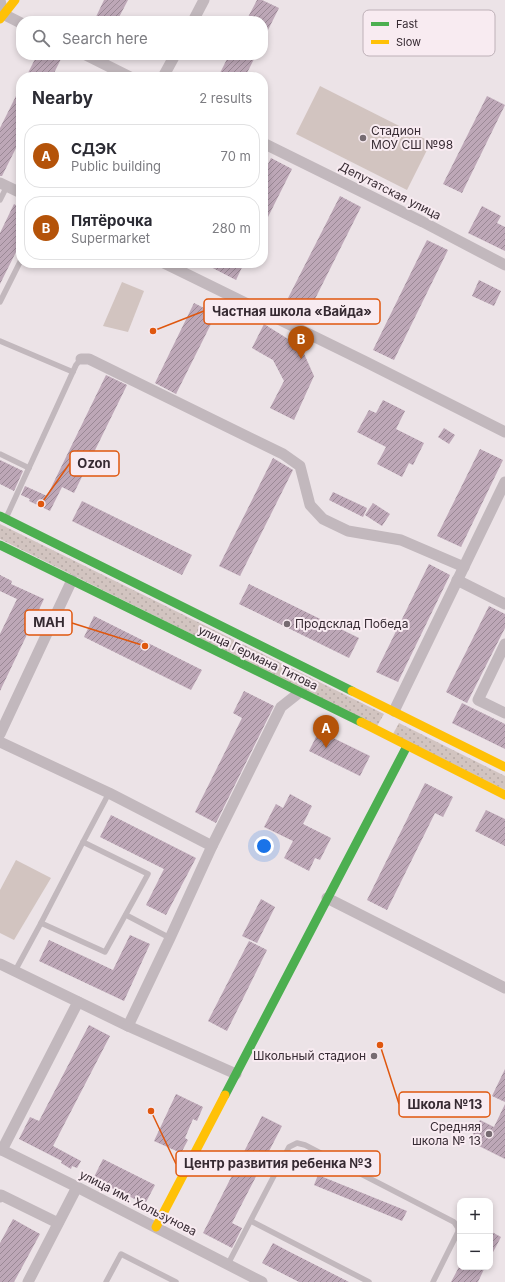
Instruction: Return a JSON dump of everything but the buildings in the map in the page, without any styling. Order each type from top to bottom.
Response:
[{"type":"main road","points":[[2,17],[14,0]]},
{"type":"main road","name":"улица Германа Титова","points":[[3,518],[505,767]]},
{"type":"main road","name":"улица Германа Титова","points":[[0,545],[300,692],[505,795]]},
{"type":"main road","points":[[386,735],[396,712]]},
{"type":"main road","points":[[156,1228],[407,746]]},
{"type":"street","points":[[0,0],[2,17],[16,21]]},
{"type":"street","points":[[196,16],[204,0]]},
{"type":"street","points":[[96,60],[120,72]]},
{"type":"street","points":[[166,72],[172,60]]},
{"type":"street","name":"Депутатская улица","points":[[268,145],[416,218],[505,265]]},
{"type":"street","points":[[4,184],[16,190]]},
{"type":"street","points":[[174,268],[505,432]]},
{"type":"street","points":[[81,360],[89,359],[283,454],[300,466],[310,505],[323,519],[348,531],[401,540],[464,567]]},
{"type":"street","points":[[396,712],[505,482]]},
{"type":"street","points":[[0,734],[72,580]]},
{"type":"street","points":[[458,580],[505,604]]},
{"type":"street","points":[[505,644],[478,700],[505,713]]},
{"type":"street","points":[[128,1026],[212,846],[280,708],[300,692]]},
{"type":"street","points":[[0,742],[109,793],[212,846]]},
{"type":"street","points":[[327,898],[505,988]]},
{"type":"street","points":[[0,964],[128,1026],[236,1074]]},
{"type":"street","points":[[1,1150],[78,1002]]},
{"type":"street","name":"улица им. Хользунова","points":[[1,1150],[77,1187],[262,1282]]},
{"type":"street","points":[[28,1282],[77,1187]]},
{"type":"street","points":[[0,1197],[1,1195],[58,1223]]},
{"type":"lane","points":[[0,200],[4,184]]},
{"type":"lane","points":[[0,302],[17,268]]},
{"type":"lane","points":[[0,341],[73,372]]},
{"type":"lane","points":[[3,518],[29,468],[76,365],[81,360]]},
{"type":"lane","points":[[0,454],[29,468]]},
{"type":"lane","points":[[15,971],[109,793]]},
{"type":"lane","points":[[41,923],[105,952],[148,874],[83,842]]},
{"type":"lane","points":[[126,915],[170,938]]},
{"type":"lane","points":[[228,1264],[289,1147],[295,1143],[301,1143],[456,1224],[458,1228],[456,1235],[433,1282]]},
{"type":"lane","points":[[251,1221],[369,1282]]},
{"type":"lane","points":[[106,1282],[121,1254],[176,1282]]},
{"type":"shaded area","name":"Стадион МОУ СШ №98","points":[[320,86],[431,142],[407,190],[296,134]]},
{"type":"shaded area","points":[[122,282],[144,291],[128,332],[103,326]]},
{"type":"shaded area","points":[[0,524],[384,714],[377,726],[0,539]]},
{"type":"shaded area","points":[[399,723],[505,776],[505,790],[393,734]]},
{"type":"shaded area","points":[[16,860],[51,878],[14,940],[0,933],[0,890]]},
{"type":"traffic: fast","points":[[0,516],[352,691]]},
{"type":"traffic: fast","points":[[0,545],[361,722]]},
{"type":"traffic: fast","points":[[225,1095],[407,746]]},
{"type":"traffic: slow","points":[[0,19],[15,0]]},
{"type":"traffic: slow","points":[[352,691],[505,767]]},
{"type":"traffic: slow","points":[[361,722],[505,795]]},
{"type":"traffic: slow","points":[[156,1227],[225,1095]]},
{"type":"place","name":"Стадион МОУ СШ №98","points":[[363,138]]},
{"type":"place","name":"Частная школа «Вайда»","points":[[153,331]]},
{"type":"place","name":"Пятёрочка","points":[[301,359]]},
{"type":"place","name":"Ozon","points":[[41,504]]},
{"type":"place","name":"Продсклад Победа","points":[[287,624]]},
{"type":"place","name":"МАН","points":[[145,646]]},
{"type":"place","name":"СДЭК","points":[[326,748]]},
{"type":"place","name":"Школа №13","points":[[380,1045]]},
{"type":"place","name":"Школьный стадион","points":[[374,1056]]},
{"type":"place","name":"Центр развития ребенка №3","points":[[151,1111]]},
{"type":"place","name":"Средняя школа № 13","points":[[489,1134]]}]
